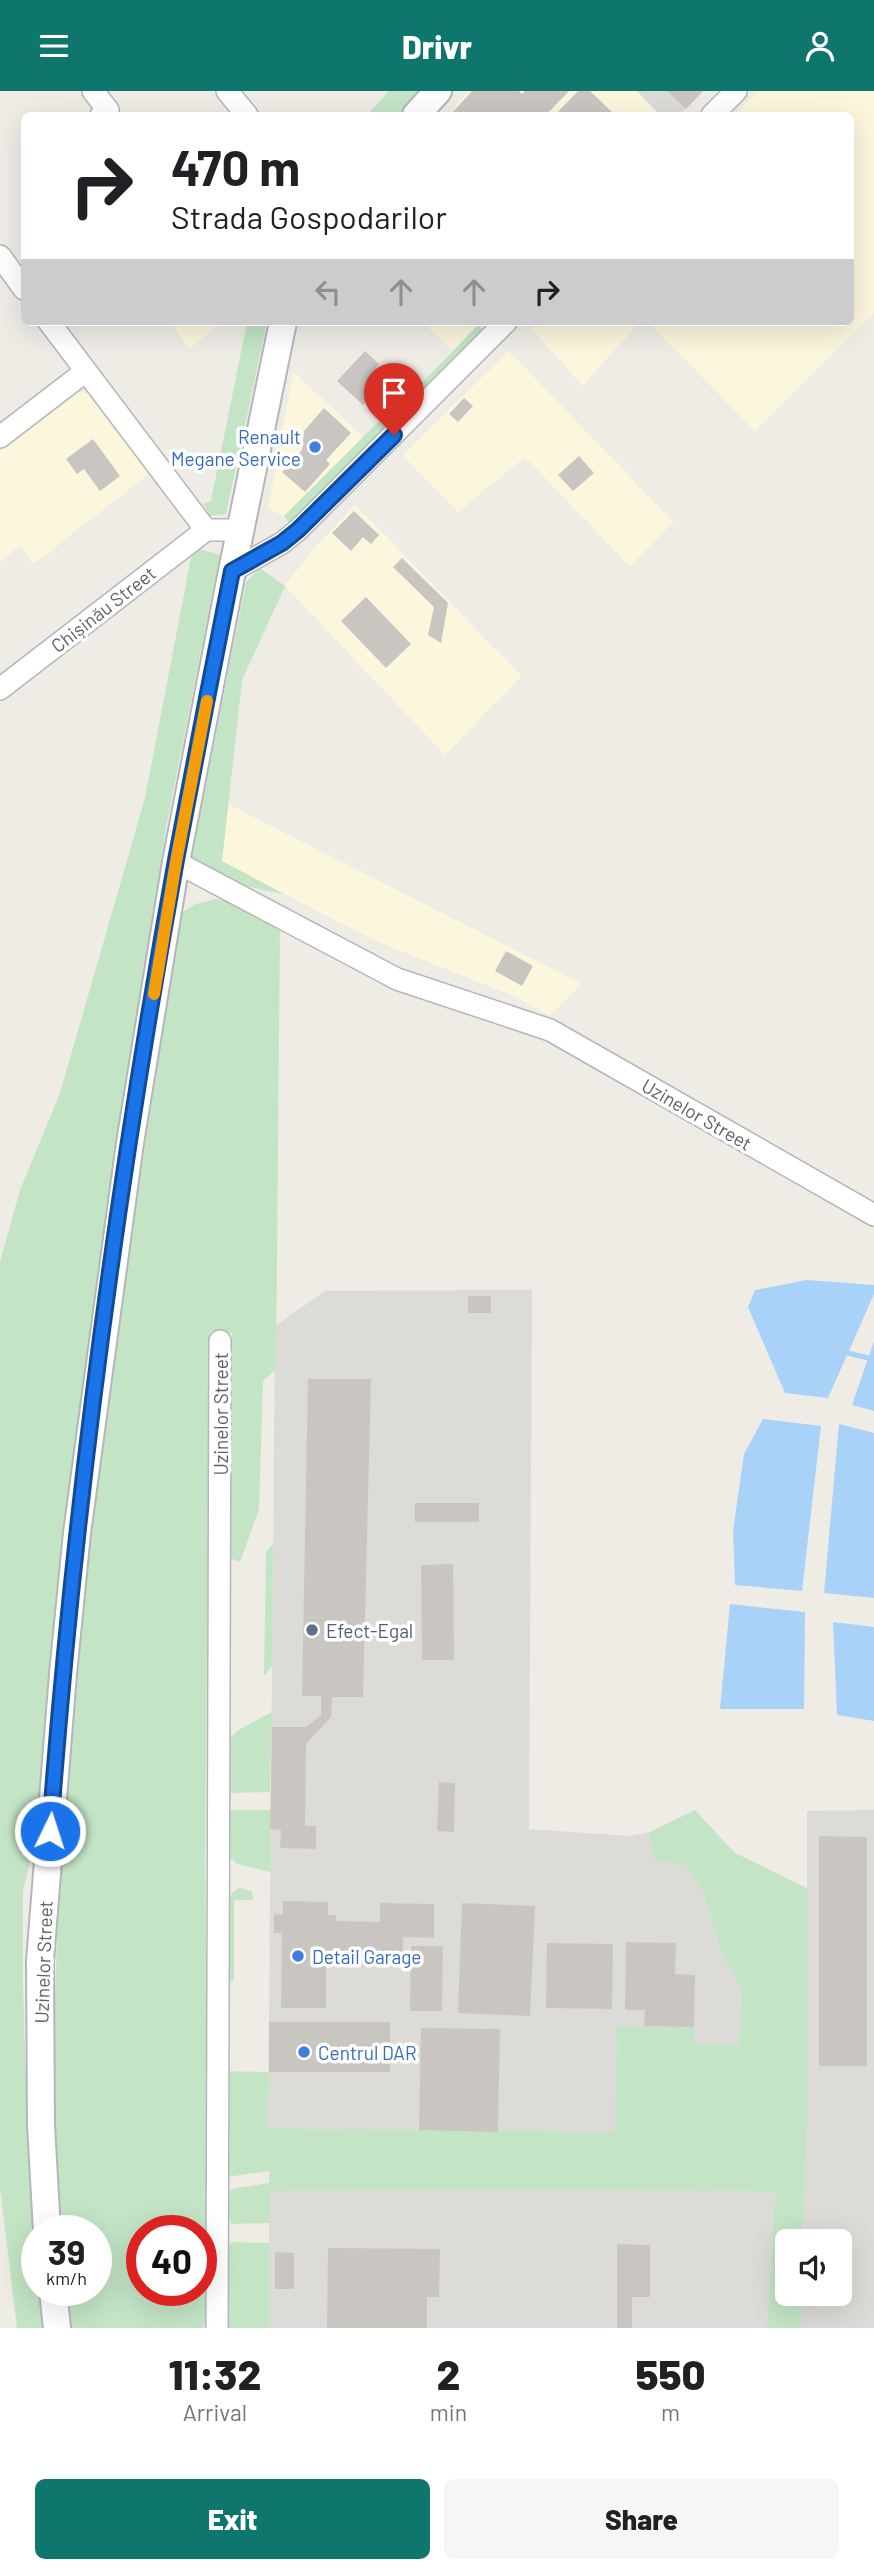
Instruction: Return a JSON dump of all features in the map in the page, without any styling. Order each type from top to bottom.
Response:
[{"type":"street","points":[[93,91],[108,110],[106,112]]},
{"type":"street","points":[[227,91],[244,112]]},
{"type":"street","points":[[419,112],[438,91]]},
{"type":"street","points":[[715,112],[736,91]]},
{"type":"street","points":[[0,256],[21,285]]},
{"type":"street","points":[[53,326],[206,530],[240,530]]},
{"type":"street","name":"Uzinelor Street","points":[[46,2215],[41,2125],[40,1961],[63,1674],[96,1384],[130,1143],[176,862],[282,326]]},
{"type":"street","points":[[232,571],[282,543],[298,530],[502,326]]},
{"type":"street","points":[[0,437],[86,371]]},
{"type":"street","name":"Chișinău Street","points":[[0,689],[206,530]]},
{"type":"street","name":"Uzinelor Street","points":[[176,862],[397,979],[550,1030],[874,1215]]},
{"type":"street","name":"Uzinelor Street","points":[[218,2328],[220,1341]]},
{"type":"street","points":[[55,2306],[57,2328]]},
{"type":"shaded area","points":[[470,91],[637,91],[657,112],[450,112]]},
{"type":"shaded area","points":[[637,91],[703,91],[682,112],[657,112]]},
{"type":"shaded area","points":[[758,91],[874,91],[874,313],[755,431],[652,326],[854,326],[854,112],[737,112]]},
{"type":"shaded area","points":[[173,326],[218,326],[189,348]]},
{"type":"shaded area","points":[[426,326],[477,326],[453,350]]},
{"type":"shaded area","points":[[532,326],[636,326],[583,385],[530,328]]},
{"type":"shaded area","points":[[509,351],[673,522],[630,567],[525,457],[458,512],[402,455]]},
{"type":"shaded area","points":[[293,372],[364,437],[284,516],[268,509]]},
{"type":"shaded area","points":[[77,392],[88,393],[150,473],[34,564],[20,546],[0,561],[0,452]]},
{"type":"shaded area","points":[[355,505],[522,676],[445,755],[285,586],[310,553]]},
{"type":"shaded area","points":[[228,804],[582,984],[550,1016],[518,998],[378,942],[221,862]]},
{"type":"shaded area","points":[[532,1290],[529,1829],[630,1836],[650,1832],[652,1860],[686,1866],[705,1897],[721,1952],[741,1989],[739,2045],[693,2043],[693,2027],[615,2132],[268,2128],[275,1326],[325,1291]]},
{"type":"shaded area","points":[[874,1810],[874,2328],[801,2328],[802,2306],[852,2306],[852,2229],[803,2229],[807,2127],[807,1811]]},
{"type":"shaded area","points":[[537,2189],[775,2192],[767,2328],[269,2328],[269,2191]]},
{"type":"green space","points":[[389,91],[423,91],[404,112],[370,112]]},
{"type":"green space","points":[[246,326],[266,326],[226,514],[210,516],[203,504],[211,501]]},
{"type":"green space","points":[[477,326],[484,331],[291,525],[284,516],[417,383],[420,385]]},
{"type":"green space","points":[[193,547],[220,555],[166,827],[68,1497],[37,1832],[23,1891],[27,2122],[35,2215],[21,2215],[21,2306],[44,2306],[46,2328],[17,2328],[0,2188],[0,1262],[20,1190],[60,1093],[145,798]]},
{"type":"green space","points":[[260,568],[285,586],[242,680],[222,861],[284,894],[219,877],[207,871],[192,857],[246,582]]},
{"type":"green space","points":[[216,899],[246,906],[280,928],[276,1369],[263,1381],[259,1509],[240,1562],[230,1558],[232,1333],[210,1332],[205,1855],[207,2215],[126,2215],[126,2306],[205,2306],[205,2322],[203,2328],[69,2328],[67,2306],[112,2306],[112,2215],[56,2215],[52,2095],[60,1843],[76,1627],[99,1445],[181,913],[196,904]]},
{"type":"green space","points":[[273,1544],[272,1666],[264,1676],[266,1552]]},
{"type":"green space","points":[[272,1712],[270,1792],[229,1793],[230,1738],[240,1729]]},
{"type":"green space","points":[[229,1810],[270,1810],[271,1872],[237,1864],[228,1856]]},
{"type":"green space","points":[[695,1810],[735,1853],[807,1888],[807,2127],[803,2229],[775,2229],[775,2306],[802,2306],[801,2328],[767,2328],[775,2192],[537,2189],[270,2191],[269,2223],[231,2224],[225,2210],[225,2197],[232,2189],[269,2183],[269,2171],[227,2177],[224,2071],[269,2072],[268,2128],[615,2132],[617,2026],[694,2027],[693,2043],[739,2045],[741,1989],[721,1952],[705,1897],[686,1866],[652,1860],[650,1832]]},
{"type":"green space","points":[[239,1888],[252,1891],[253,1900],[234,1900],[234,1981],[227,1981],[228,1902],[232,1893]]},
{"type":"green space","points":[[232,2242],[269,2243],[269,2328],[226,2328],[227,2248]]},
{"type":"water","points":[[807,1280],[874,1285],[874,1294],[828,1398],[785,1393],[748,1307],[755,1290]]},
{"type":"water","points":[[874,1341],[874,1411],[852,1405]]},
{"type":"water","points":[[763,1419],[821,1426],[802,1591],[735,1585],[733,1531],[744,1454]]},
{"type":"water","points":[[839,1424],[874,1433],[874,1598],[824,1593]]},
{"type":"water","points":[[730,1604],[805,1612],[804,1709],[720,1709]]},
{"type":"water","points":[[833,1622],[874,1627],[874,1721],[837,1715]]},
{"type":"building","points":[[472,91],[519,91],[522,94],[525,91],[569,91],[549,112],[453,112]]},
{"type":"building","points":[[578,91],[590,91],[612,112],[558,112]]},
{"type":"building","points":[[667,91],[703,91],[686,109]]},
{"type":"building","points":[[365,351],[379,364],[376,368],[387,379],[363,405],[337,381]]},
{"type":"building","points":[[464,398],[473,406],[458,422],[449,414]]},
{"type":"building","points":[[324,408],[351,433],[326,460],[330,464],[305,492],[282,472],[302,450],[304,431]]},
{"type":"building","points":[[93,439],[120,476],[100,491],[84,469],[77,474],[66,459]]},
{"type":"building","points":[[579,456],[594,473],[573,491],[558,475]]},
{"type":"building","points":[[354,511],[379,535],[371,544],[363,537],[351,551],[332,533]]},
{"type":"building","points":[[402,558],[448,603],[441,643],[428,635],[434,607],[393,567]]},
{"type":"building","points":[[366,597],[411,644],[386,668],[341,621]]},
{"type":"building","points":[[506,951],[533,966],[522,986],[495,971]]},
{"type":"building","points":[[468,1296],[491,1296],[491,1313],[468,1313]]},
{"type":"building","points":[[308,1379],[371,1379],[363,1697],[332,1697],[331,1717],[306,1744],[305,1826],[316,1826],[316,1849],[280,1848],[281,1830],[270,1829],[272,1727],[306,1727],[321,1715],[321,1696],[302,1696]]},
{"type":"building","points":[[415,1503],[479,1503],[479,1522],[415,1522]]},
{"type":"building","points":[[453,1564],[454,1660],[422,1660],[421,1565]]},
{"type":"building","points":[[439,1782],[455,1783],[454,1832],[437,1831]]},
{"type":"building","points":[[819,1836],[867,1837],[867,2066],[819,2066]]},
{"type":"building","points":[[283,1901],[328,1902],[328,1915],[336,1915],[336,1921],[380,1922],[380,1903],[434,1904],[434,1938],[403,1937],[402,1967],[326,1966],[326,2008],[281,2008],[282,1933],[274,1933],[274,1914],[283,1915]]},
{"type":"building","points":[[462,1903],[535,1906],[530,2016],[458,2013]]},
{"type":"building","points":[[626,1942],[676,1943],[675,1974],[695,1975],[694,2027],[644,2026],[645,2010],[625,2010]]},
{"type":"building","points":[[547,1943],[613,1944],[612,2009],[546,2008]]},
{"type":"building","points":[[411,1946],[443,1946],[442,2011],[410,2011]]},
{"type":"building","points":[[269,2022],[390,2022],[390,2072],[269,2072]]},
{"type":"building","points":[[421,2028],[500,2029],[498,2132],[419,2130]]},
{"type":"building","points":[[617,2244],[650,2245],[650,2297],[632,2297],[632,2328],[617,2328]]},
{"type":"building","points":[[328,2248],[440,2249],[439,2297],[427,2297],[427,2328],[327,2328]]},
{"type":"building","points":[[275,2252],[294,2253],[294,2289],[275,2289]]},
{"type":"waterway","points":[[848,1353],[868,1358]]},
{"type":"slow traffic","points":[[154,994],[207,701]]},
{"type":"place","name":"Renault Megane Service","points":[[315,447]]},
{"type":"place","name":"Efect-Egal","points":[[312,1630]]},
{"type":"place","name":"Detail Garage","points":[[298,1956]]},
{"type":"place","name":"Centrul DAR","points":[[304,2052]]},
{"type":"route","points":[[50,1831],[77,1533],[130,1143],[176,862],[232,571],[282,543],[298,530],[394,435]]}]
